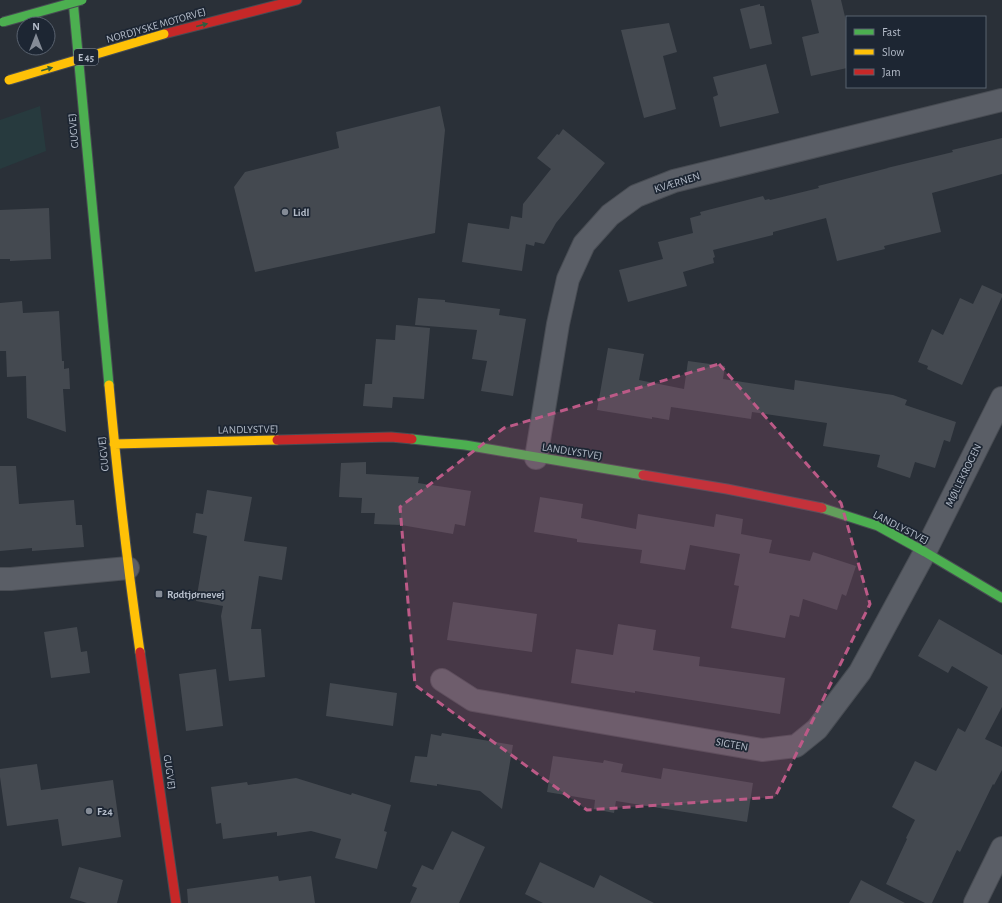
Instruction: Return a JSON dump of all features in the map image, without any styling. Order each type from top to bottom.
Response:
[{"type":"main road","name":"GUGVEJ","points":[[73,0],[114,444],[128,568],[176,903]]},
{"type":"main road","points":[[2,23],[82,0]]},
{"type":"main road","name":"NORDJYSKE MOTORVEJ","points":[[5,81],[164,34],[297,0]]},
{"type":"main road","name":"LANDLYSTVEJ","points":[[114,444],[391,437],[465,445],[727,489],[819,507],[878,526],[1002,598]]},
{"type":"street","name":"KVÆRNEN","points":[[536,458],[558,324],[568,279],[584,244],[610,215],[636,196],[674,181],[1002,100]]},
{"type":"street","name":"MØLLEKROGEN","points":[[925,552],[1002,398]]},
{"type":"street","name":"SIGTEN","points":[[442,680],[473,700],[762,750],[796,746],[817,729],[860,672],[925,552]]},
{"type":"street","points":[[0,579],[128,568]]},
{"type":"street","points":[[975,903],[1002,848]]},
{"type":"highlighted area","points":[[719,364],[841,503],[870,604],[775,797],[587,810],[415,685],[400,507],[504,428]]},
{"type":"green space","points":[[40,106],[46,151],[0,169],[0,120]]},
{"type":"building","points":[[811,0],[841,0],[846,21],[846,68],[811,76],[802,37],[819,33]]},
{"type":"building","points":[[760,4],[760,6],[764,6],[772,44],[750,49],[740,9]]},
{"type":"building","points":[[669,23],[677,52],[663,56],[676,109],[644,118],[621,30]]},
{"type":"building","points":[[766,64],[779,113],[720,127],[713,97],[718,95],[713,77]]},
{"type":"building","points":[[440,106],[445,130],[435,233],[255,272],[234,187],[245,172],[339,148],[336,132]]},
{"type":"building","points":[[563,129],[605,163],[556,223],[544,244],[535,242],[534,246],[526,244],[522,271],[462,262],[468,223],[509,229],[511,216],[522,218],[523,204],[551,169],[537,158]]},
{"type":"building","points":[[1002,138],[1002,174],[932,193],[941,232],[884,246],[885,249],[837,261],[826,218],[773,232],[773,235],[713,250],[715,257],[713,258],[714,263],[683,272],[687,286],[628,302],[619,270],[663,259],[658,242],[693,233],[690,218],[701,215],[700,212],[763,196],[765,200],[770,200],[819,188],[818,186]]},
{"type":"building","points":[[49,208],[51,259],[10,261],[10,259],[0,259],[0,210]]},
{"type":"building","points":[[982,285],[1002,294],[1002,297],[962,385],[927,369],[928,366],[918,362],[932,329],[943,335],[960,298],[973,304]]},
{"type":"building","points":[[418,298],[445,300],[445,302],[500,309],[499,315],[526,319],[513,396],[481,391],[487,361],[472,359],[477,330],[415,325]]},
{"type":"building","points":[[22,301],[23,313],[59,311],[62,361],[64,361],[64,369],[69,368],[70,389],[63,389],[66,432],[27,418],[26,376],[7,377],[6,351],[0,351],[0,303]]},
{"type":"building","points":[[396,325],[430,328],[424,399],[393,397],[392,408],[363,406],[365,384],[372,384],[376,339],[395,340]]},
{"type":"building","points":[[608,348],[644,354],[639,380],[684,389],[688,361],[725,366],[723,379],[794,390],[795,380],[893,395],[907,400],[905,405],[956,422],[950,442],[944,440],[935,468],[915,462],[910,478],[877,467],[880,455],[823,446],[827,423],[752,412],[751,419],[671,407],[669,420],[652,417],[652,419],[597,410]]},
{"type":"building","points":[[366,462],[366,474],[419,477],[418,483],[471,491],[465,526],[455,524],[453,534],[401,525],[374,524],[375,513],[361,513],[362,498],[339,497],[341,463]]},
{"type":"building","points":[[0,466],[16,466],[19,504],[74,500],[76,525],[82,525],[84,547],[32,551],[32,548],[0,551]]},
{"type":"building","points":[[207,490],[252,497],[244,541],[287,547],[282,580],[259,576],[251,629],[261,629],[265,677],[229,681],[221,616],[223,606],[196,601],[207,536],[193,533],[196,513],[203,514]]},
{"type":"building","points":[[540,497],[583,504],[581,518],[636,529],[638,514],[714,527],[716,514],[743,519],[741,534],[772,540],[769,553],[810,561],[813,552],[856,566],[846,596],[842,594],[837,610],[803,599],[799,617],[790,615],[785,638],[731,628],[739,586],[734,585],[740,554],[690,545],[685,570],[640,563],[642,550],[577,542],[577,539],[534,532]]},
{"type":"building","points":[[453,602],[537,614],[532,652],[447,640]]},
{"type":"building","points":[[939,619],[1002,655],[1002,707],[985,739],[1002,747],[1002,770],[994,785],[993,784],[960,852],[957,850],[932,903],[925,903],[886,884],[915,820],[892,807],[915,761],[936,771],[958,728],[965,732],[988,687],[952,666],[948,673],[918,656]]},
{"type":"building","points":[[618,624],[656,630],[653,650],[700,657],[699,666],[785,678],[780,714],[635,691],[635,693],[571,683],[576,649],[613,655]]},
{"type":"building","points":[[77,627],[81,652],[87,651],[90,673],[51,678],[44,632]]},
{"type":"building","points":[[216,669],[223,726],[186,731],[179,674]]},
{"type":"building","points":[[330,683],[397,693],[393,726],[326,716]]},
{"type":"building","points":[[442,733],[513,745],[502,809],[480,791],[437,784],[437,786],[410,782],[415,756],[427,757],[431,734],[441,736]]},
{"type":"building","points":[[553,756],[603,763],[604,760],[623,764],[621,772],[661,779],[663,768],[753,783],[747,822],[616,801],[614,813],[594,809],[595,800],[547,792]]},
{"type":"building","points":[[37,764],[41,790],[113,780],[121,837],[62,846],[58,819],[7,826],[0,769]]},
{"type":"building","points":[[296,778],[351,795],[352,793],[391,805],[384,831],[387,832],[377,869],[335,858],[341,839],[311,831],[277,836],[277,832],[223,839],[221,823],[216,824],[211,787],[247,782],[248,785]]},
{"type":"building","points":[[452,831],[485,847],[459,903],[410,903],[417,888],[412,886],[422,865],[433,870]]},
{"type":"building","points":[[540,862],[594,888],[600,875],[654,903],[543,903],[525,894]]},
{"type":"building","points":[[79,867],[123,880],[117,903],[87,903],[70,898]]},
{"type":"building","points":[[278,876],[279,881],[311,876],[315,903],[188,903],[187,889]]},
{"type":"building","points":[[861,880],[905,903],[849,903]]},
{"type":"traffic: fast","points":[[73,0],[109,385]]},
{"type":"traffic: fast","points":[[3,22],[82,0]]},
{"type":"traffic: fast","points":[[412,439],[465,445],[643,475]]},
{"type":"traffic: fast","points":[[822,508],[878,526],[1002,598]]},
{"type":"traffic: slow","points":[[9,80],[164,34]]},
{"type":"traffic: slow","points":[[109,385],[115,452],[140,652]]},
{"type":"traffic: slow","points":[[114,444],[277,440]]},
{"type":"traffic: jam","points":[[164,34],[297,0]]},
{"type":"traffic: jam","points":[[277,440],[391,437],[412,439]]},
{"type":"traffic: jam","points":[[643,475],[727,489],[822,508]]},
{"type":"traffic: jam","points":[[140,652],[176,903]]},
{"type":"place","name":"Lidl","points":[[285,212]]},
{"type":"place","name":"Rødtjørnevej","points":[[159,594]]},
{"type":"place","name":"F24","points":[[89,811]]}]
